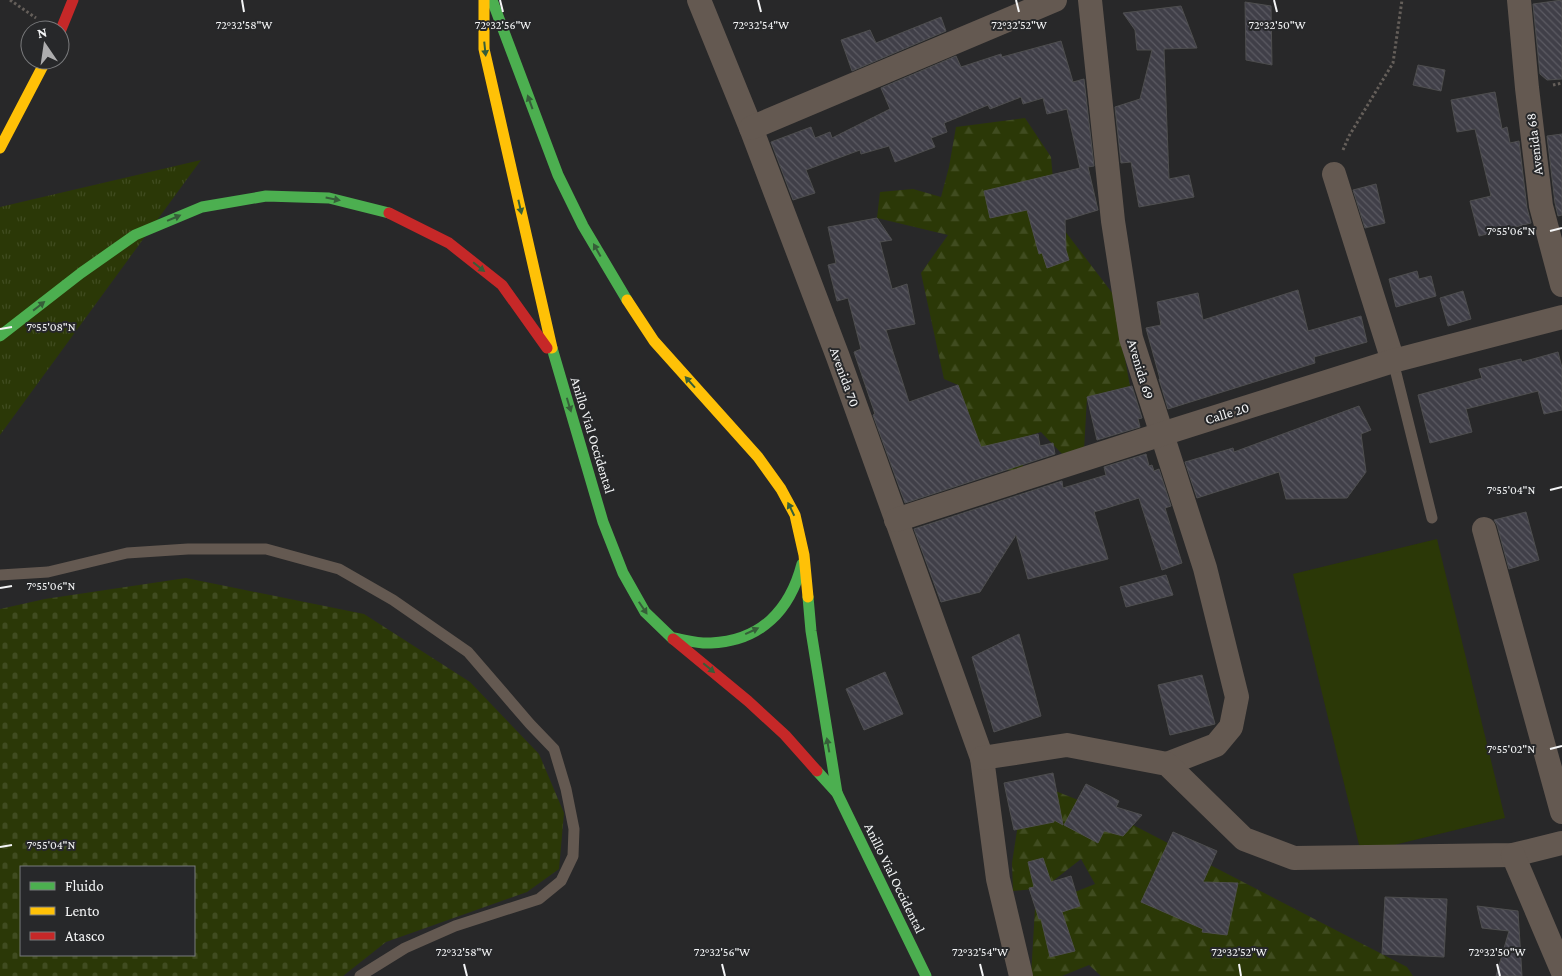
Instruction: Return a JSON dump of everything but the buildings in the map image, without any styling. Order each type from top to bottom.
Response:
[{"type":"main road","points":[[65,20],[73,0]]},
{"type":"main road","name":"Anillo Vial Occidental","points":[[484,0],[484,49],[554,358],[603,522],[623,573],[645,612],[748,701],[785,736],[837,793]]},
{"type":"main road","name":"Anillo Vial Occidental","points":[[492,0],[555,166],[583,226],[617,286],[654,341],[758,457],[781,489],[795,515],[804,555],[811,631],[824,724],[837,793],[926,976]]},
{"type":"main road","points":[[0,148],[41,70]]},
{"type":"main road","points":[[0,336],[135,235],[202,207],[266,196],[329,198],[393,214],[449,242],[502,285],[554,358]]},
{"type":"main road","points":[[672,637],[701,644],[731,641],[758,629],[781,610],[797,584],[804,555]]},
{"type":"street","name":"Avenida 70","points":[[699,0],[751,128],[838,357],[982,758],[998,879],[1021,976]]},
{"type":"street","points":[[751,128],[1055,0]]},
{"type":"street","name":"Avenida 69","points":[[1090,0],[1113,221],[1131,338],[1205,568],[1237,697],[1231,727],[1216,745],[1167,764]]},
{"type":"street","name":"Avenida 68","points":[[1520,0],[1527,88],[1541,206],[1562,285]]},
{"type":"street","points":[[1334,174],[1393,361]]},
{"type":"street","name":"Calle 20","points":[[896,520],[1393,361],[1562,317]]},
{"type":"street","points":[[1484,529],[1562,812]]},
{"type":"street","points":[[982,758],[1067,745],[1167,764],[1244,839],[1294,858],[1513,855],[1562,842]]},
{"type":"street","points":[[1513,855],[1562,970]]},
{"type":"lane","points":[[1393,361],[1432,518]]},
{"type":"lane","points":[[0,575],[48,572],[127,553],[188,549],[266,549],[339,569],[393,600],[468,652],[554,749],[566,789],[574,829],[573,856],[561,881],[539,900],[455,926],[405,948],[360,976]]},
{"type":"path","points":[[10,0],[39,20]]},
{"type":"path","points":[[1334,174],[1348,136],[1393,63],[1402,0]]},
{"type":"green space","points":[[1025,118],[1051,157],[1054,190],[1039,197],[1113,294],[1130,386],[1087,397],[1084,450],[1063,455],[1041,432],[1017,439],[1024,471],[989,469],[958,385],[944,379],[921,273],[948,235],[877,218],[880,192],[913,189],[941,197],[949,167],[956,127]]},
{"type":"green space","points":[[201,160],[0,435],[0,207]]},
{"type":"green space","points":[[1437,539],[1505,818],[1361,853],[1293,574]]},
{"type":"green space","points":[[186,578],[364,614],[470,682],[539,754],[564,813],[559,869],[527,892],[386,942],[343,976],[0,976],[0,609],[45,599]]},
{"type":"green space","points":[[1025,779],[1106,811],[1407,967],[1413,976],[1101,976],[1089,965],[1062,976],[1031,976],[1035,908],[1095,884],[1081,859],[1044,888],[1013,891],[1012,863]]},
{"type":"traffic: fast","points":[[492,0],[558,175],[583,226],[627,300]]},
{"type":"traffic: fast","points":[[0,336],[81,273],[135,235],[202,207],[266,196],[329,198],[389,213]]},
{"type":"traffic: fast","points":[[552,348],[603,522],[623,573],[645,612],[673,639]]},
{"type":"traffic: fast","points":[[673,638],[711,643],[729,641],[759,629],[781,609],[797,581],[802,564]]},
{"type":"traffic: fast","points":[[808,597],[811,631],[837,793]]},
{"type":"traffic: fast","points":[[817,771],[837,793],[926,976]]},
{"type":"traffic: slow","points":[[484,0],[484,49],[552,348]]},
{"type":"traffic: slow","points":[[0,148],[41,70]]},
{"type":"traffic: slow","points":[[627,300],[654,341],[758,457],[781,489],[795,515],[804,555],[808,597]]},
{"type":"traffic: jam","points":[[65,20],[73,0]]},
{"type":"traffic: jam","points":[[389,213],[449,243],[502,285],[547,348]]},
{"type":"traffic: jam","points":[[673,639],[748,701],[785,735],[817,771]]}]
